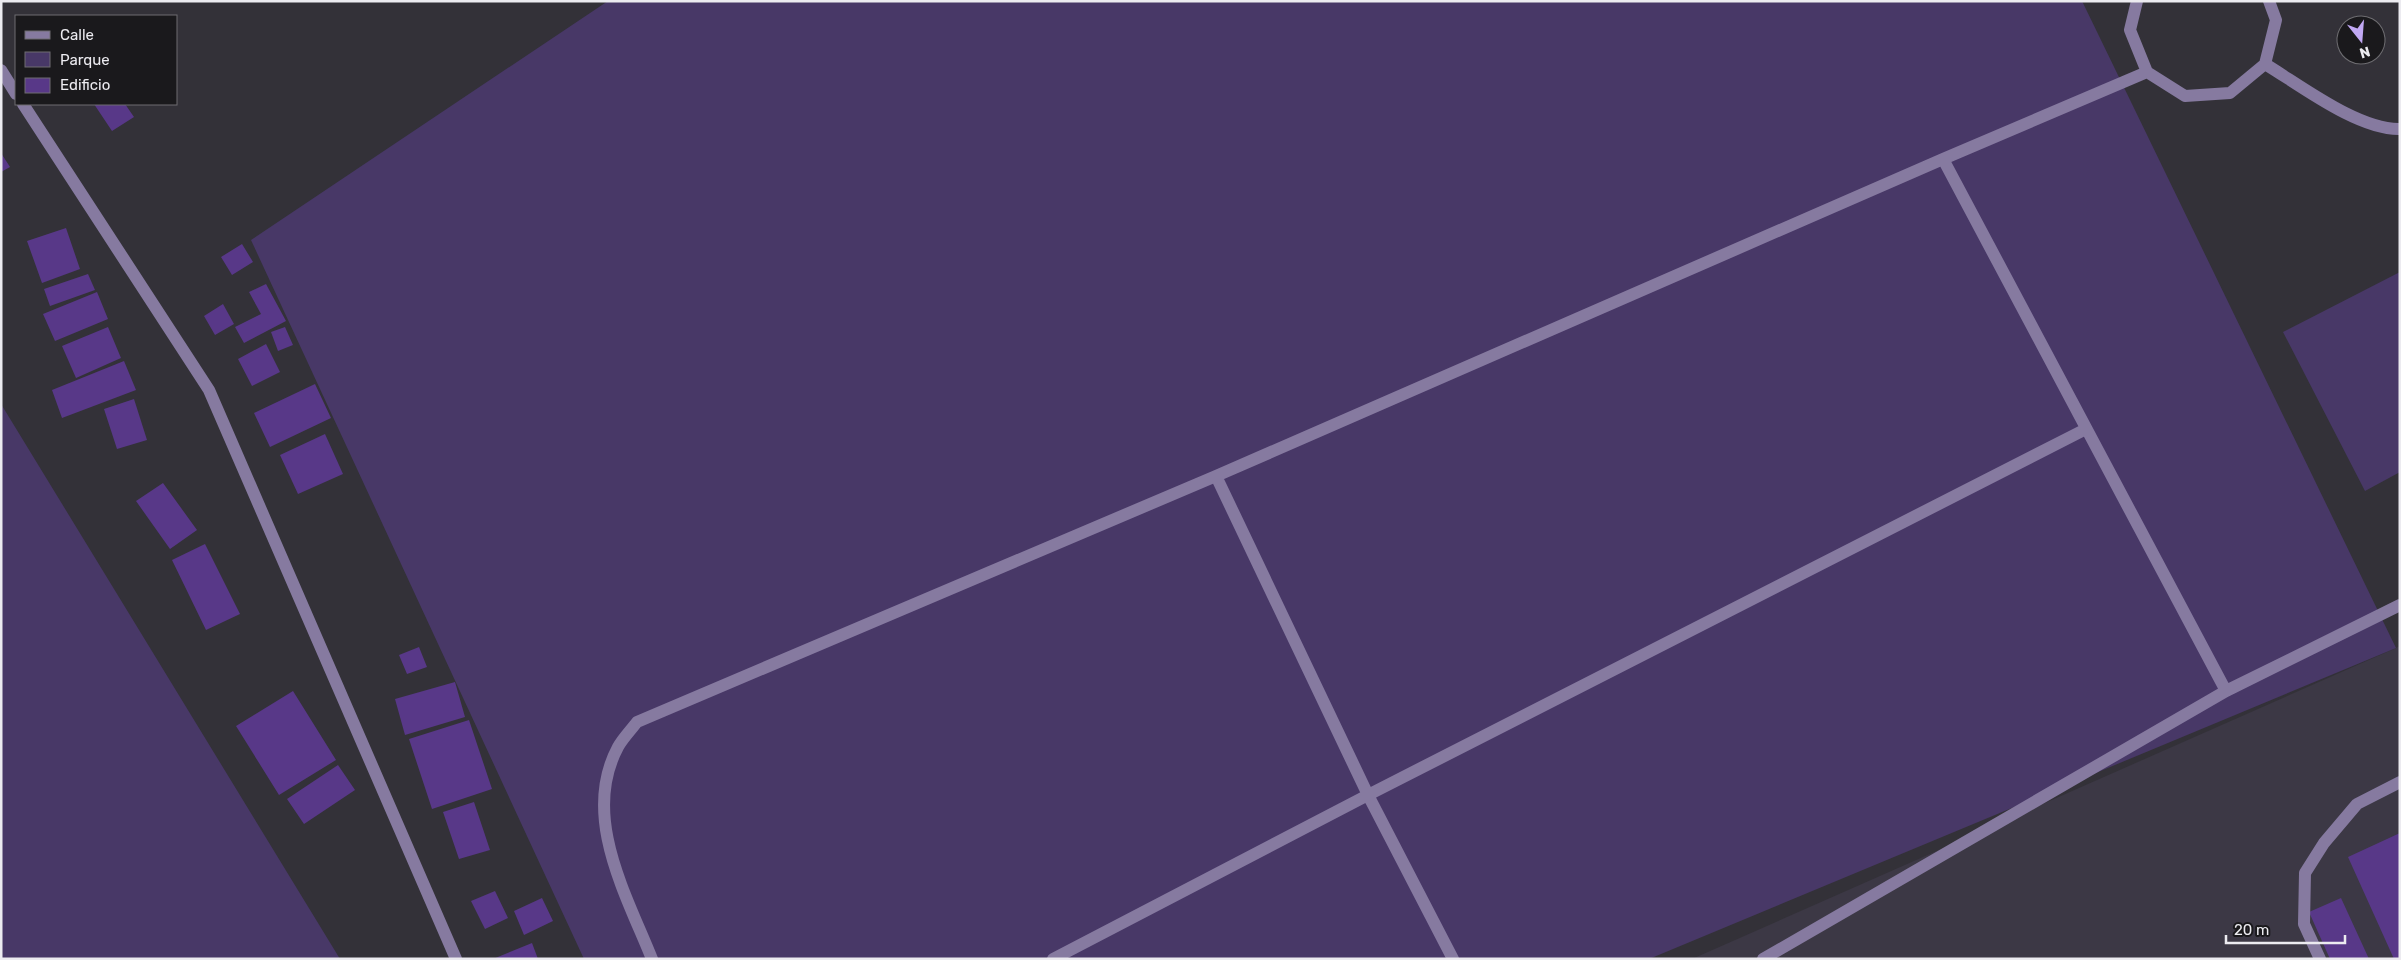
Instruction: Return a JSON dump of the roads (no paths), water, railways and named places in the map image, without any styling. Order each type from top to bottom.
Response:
[{"type":"street","points":[[2137,1],[2130,30],[2146,72],[2185,96],[2230,93],[2265,64],[2276,20],[2269,1]]},
{"type":"street","points":[[2265,64],[2347,115],[2391,129],[2400,129]]},
{"type":"street","points":[[1,70],[15,92]]},
{"type":"street","points":[[652,959],[611,858],[604,808],[606,781],[618,747],[637,722],[1216,476],[2146,72]]},
{"type":"street","points":[[24,105],[209,390],[456,959]]},
{"type":"street","points":[[1943,159],[2226,691]]},
{"type":"street","points":[[1053,959],[1368,796],[2086,430]]},
{"type":"street","points":[[1216,476],[1368,796],[1453,959]]},
{"type":"street","points":[[1763,959],[2226,691],[2400,605]]},
{"type":"street","points":[[2320,959],[2304,924],[2305,873],[2324,843],[2357,804],[2400,782]]}]
